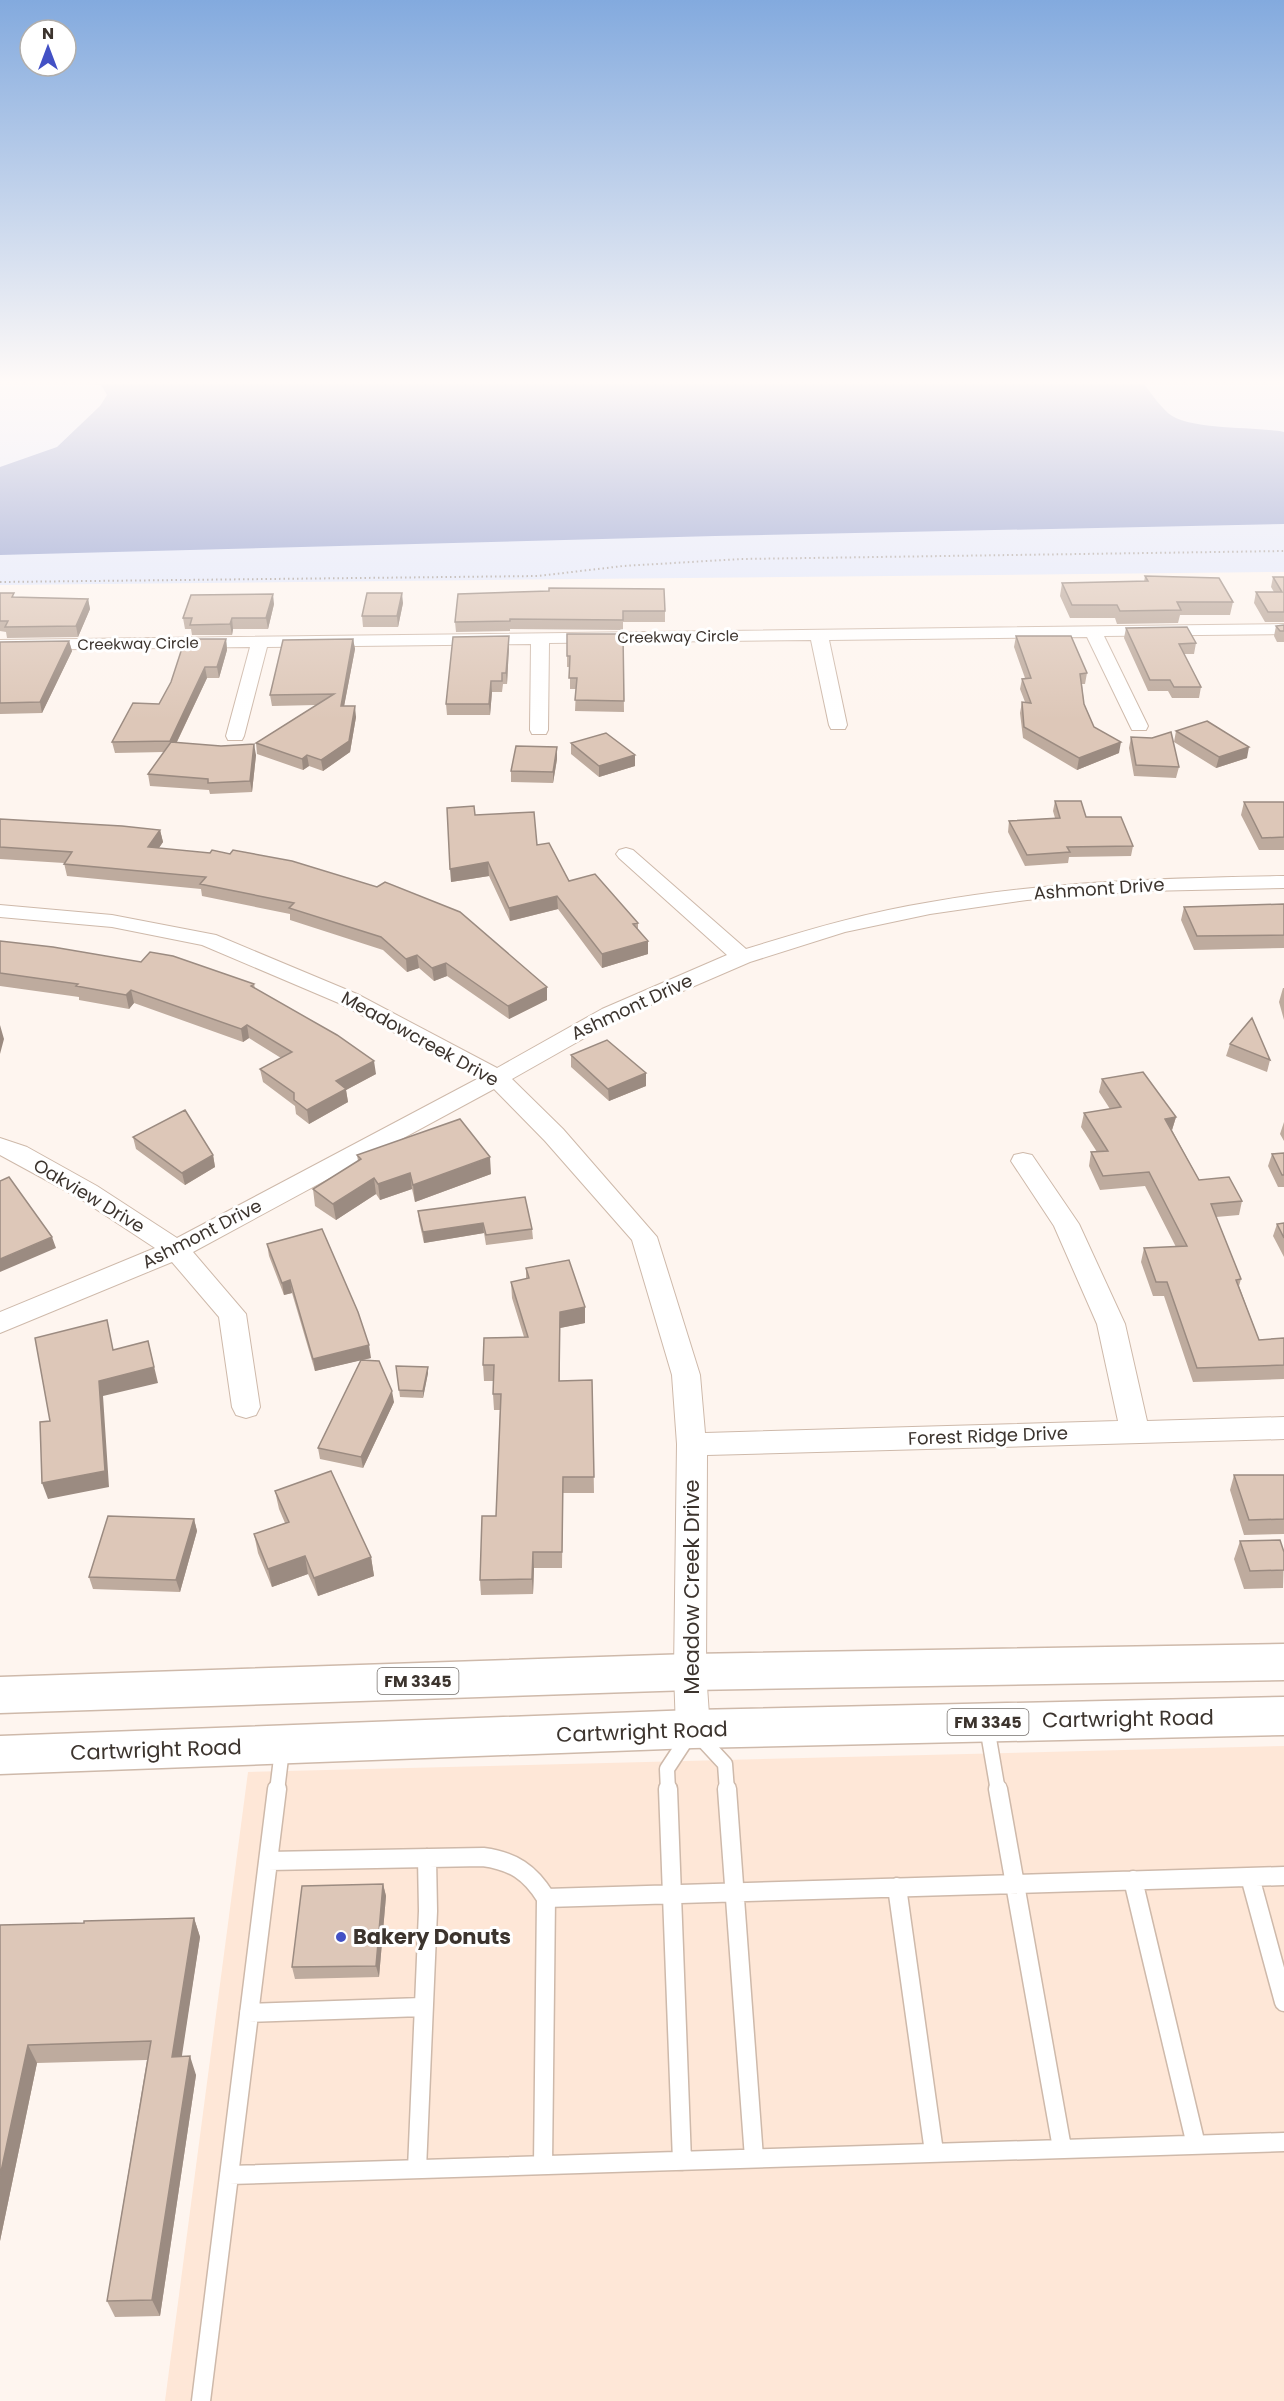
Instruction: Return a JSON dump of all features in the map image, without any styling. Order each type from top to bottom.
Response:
[{"type":"main road","name":"FM 3345","points":[[0,1695],[690,1672],[1284,1662]]},
{"type":"main road","name":"Cartwright Road","points":[[0,1755],[693,1729],[1284,1716]]},
{"type":"street","name":"Creekway Circle","points":[[0,645],[1284,629]]},
{"type":"street","points":[[1093,632],[1139,726]]},
{"type":"street","points":[[819,635],[838,725]]},
{"type":"street","points":[[539,730],[540,638]]},
{"type":"street","points":[[235,736],[260,642]]},
{"type":"street","points":[[626,854],[742,957]]},
{"type":"street","name":"Ashmont Drive","points":[[0,1323],[176,1250],[497,1078],[610,1014],[742,957],[840,927],[930,908],[1027,894],[1145,885],[1284,882]]},
{"type":"street","name":"Meadowcreek Drive","points":[[0,911],[112,921],[208,940],[349,999],[497,1078],[554,1135],[644,1237],[686,1376],[692,1444]]},
{"type":"street","name":"Oakview Drive","points":[[0,1146],[18,1153],[88,1192],[176,1250],[232,1314],[246,1407]]},
{"type":"street","points":[[1023,1161],[1066,1224],[1111,1324],[1135,1432]]},
{"type":"street","name":"Forest Ridge Drive","points":[[692,1444],[1284,1428]]},
{"type":"street","name":"Meadow Creek Drive","points":[[692,1444],[690,1672],[693,1729]]},
{"type":"lane","points":[[986,1722],[1062,2148]]},
{"type":"lane","points":[[682,2161],[667,1769],[693,1729],[725,1764],[754,2158]]},
{"type":"lane","points":[[201,2401],[282,1745]]},
{"type":"lane","points":[[268,1861],[483,1857],[508,1860],[535,1877],[546,1898],[543,2165]]},
{"type":"lane","points":[[417,2169],[422,2007],[428,1911],[427,1858]]},
{"type":"lane","points":[[546,1898],[1284,1876]]},
{"type":"lane","points":[[1250,1877],[1284,2002]]},
{"type":"lane","points":[[1133,1880],[1196,2145]]},
{"type":"lane","points":[[897,1887],[934,2152]]},
{"type":"lane","points":[[249,2013],[422,2007]]},
{"type":"lane","points":[[229,2175],[1284,2142]]},
{"type":"path","points":[[0,582],[538,576],[623,566],[741,560],[1284,551]]},
{"type":"shaded area","points":[[0,496],[1284,496],[1284,572],[0,585]]},
{"type":"shaded area","points":[[1284,1746],[1284,2401],[165,2401],[248,1772]]},
{"type":"water","points":[[0,496],[1284,496],[1284,524],[0,555]]},
{"type":"building","points":[[1145,576],[1219,578],[1233,602],[1177,602],[1181,610],[1120,611],[1117,605],[1072,605],[1062,583],[1148,581]]},
{"type":"building","points":[[1273,577],[1284,577],[1284,612],[1268,612],[1256,592],[1282,592]]},
{"type":"building","points":[[549,588],[664,589],[665,611],[623,611],[623,620],[510,619],[510,621],[455,622],[458,594],[549,591]]},
{"type":"building","points":[[0,593],[14,593],[12,597],[88,599],[76,626],[5,627],[8,621],[0,621]]},
{"type":"building","points":[[367,593],[402,593],[397,616],[362,616]]},
{"type":"building","points":[[273,594],[266,618],[232,618],[230,624],[190,625],[192,618],[183,618],[191,595]]},
{"type":"building","points":[[1284,625],[1284,631],[1280,631],[1276,626]]},
{"type":"building","points":[[1187,627],[1196,643],[1179,644],[1201,687],[1174,687],[1170,680],[1150,680],[1126,628]]},
{"type":"building","points":[[567,634],[623,634],[624,701],[575,700],[577,678],[569,678],[570,656],[567,656]]},
{"type":"building","points":[[509,636],[506,673],[502,673],[502,681],[491,681],[489,704],[446,704],[453,637]]},
{"type":"building","points":[[1016,636],[1071,636],[1087,673],[1080,674],[1084,704],[1094,727],[1121,742],[1079,758],[1024,727],[1022,702],[1031,703],[1022,679],[1031,678]]},
{"type":"building","points":[[185,639],[226,639],[217,667],[205,667],[170,741],[112,742],[133,703],[159,704],[171,682]]},
{"type":"building","points":[[353,639],[341,706],[355,706],[349,741],[321,760],[307,755],[302,759],[256,743],[334,694],[270,695],[283,640]]},
{"type":"building","points":[[69,641],[40,702],[0,703],[0,642]]},
{"type":"building","points":[[1207,721],[1249,747],[1219,757],[1176,731]]},
{"type":"building","points":[[1171,732],[1179,767],[1136,765],[1131,737],[1152,738]]},
{"type":"building","points":[[606,733],[635,755],[599,766],[571,743]]},
{"type":"building","points":[[171,742],[221,746],[254,744],[250,781],[208,783],[208,779],[148,774]]},
{"type":"building","points":[[516,746],[557,747],[553,772],[511,771]]},
{"type":"building","points":[[1055,801],[1081,801],[1086,817],[1121,817],[1133,846],[1067,847],[1070,852],[1027,855],[1009,821],[1060,818]]},
{"type":"building","points":[[1244,802],[1284,802],[1284,837],[1262,838]]},
{"type":"building","points":[[474,806],[475,815],[534,812],[537,845],[549,843],[569,881],[595,874],[638,923],[633,924],[648,941],[602,954],[557,896],[509,908],[488,862],[450,869],[447,808]]},
{"type":"building","points":[[0,819],[160,830],[148,847],[210,853],[212,850],[230,854],[233,850],[292,861],[377,887],[385,882],[460,912],[547,987],[508,1006],[446,963],[432,968],[417,955],[406,959],[381,937],[289,908],[294,903],[200,884],[206,877],[64,864],[72,852],[0,847]]},
{"type":"building","points":[[1284,904],[1284,935],[1197,936],[1184,907]]},
{"type":"building","points":[[0,941],[53,947],[141,962],[150,952],[173,956],[254,984],[251,986],[337,1035],[374,1061],[336,1081],[346,1089],[307,1110],[294,1100],[294,1093],[260,1069],[292,1052],[247,1025],[241,1029],[131,990],[126,995],[76,986],[78,984],[0,973]]},
{"type":"building","points":[[1252,1018],[1270,1060],[1230,1044]]},
{"type":"building","points":[[607,1040],[646,1073],[608,1089],[571,1055]]},
{"type":"building","points":[[1143,1072],[1176,1117],[1165,1119],[1199,1180],[1229,1177],[1242,1201],[1211,1204],[1241,1279],[1236,1280],[1259,1340],[1284,1338],[1284,1365],[1197,1368],[1167,1282],[1156,1282],[1144,1248],[1187,1246],[1149,1172],[1103,1176],[1091,1152],[1108,1151],[1084,1113],[1121,1107],[1102,1079]]},
{"type":"building","points":[[185,1110],[213,1155],[182,1173],[133,1137]]},
{"type":"building","points":[[460,1119],[490,1157],[413,1185],[410,1173],[378,1184],[374,1178],[333,1204],[313,1189],[361,1159],[357,1155]]},
{"type":"building","points":[[1284,1153],[1284,1175],[1282,1175],[1272,1154]]},
{"type":"building","points":[[9,1177],[52,1237],[0,1259],[0,1181]]},
{"type":"building","points":[[525,1197],[532,1229],[486,1235],[483,1223],[423,1232],[418,1211]]},
{"type":"building","points":[[1284,1223],[1284,1238],[1277,1224]]},
{"type":"building","points":[[322,1229],[358,1312],[369,1345],[313,1359],[290,1280],[282,1283],[267,1244]]},
{"type":"building","points":[[569,1260],[585,1307],[560,1312],[559,1381],[592,1380],[594,1477],[563,1477],[562,1552],[533,1552],[532,1579],[480,1580],[482,1516],[496,1516],[501,1394],[493,1394],[494,1365],[483,1365],[484,1338],[528,1337],[511,1282],[529,1278],[526,1268]]},
{"type":"building","points":[[107,1320],[113,1350],[148,1341],[154,1367],[99,1381],[105,1471],[42,1483],[40,1422],[50,1421],[35,1338]]},
{"type":"building","points":[[361,1360],[379,1361],[392,1391],[361,1457],[318,1448]]},
{"type":"building","points":[[396,1366],[428,1367],[423,1391],[399,1390]]},
{"type":"building","points":[[331,1471],[371,1557],[314,1578],[305,1556],[268,1569],[254,1534],[289,1522],[275,1491]]},
{"type":"building","points":[[1234,1475],[1284,1475],[1284,1519],[1249,1520]]},
{"type":"building","points":[[108,1516],[194,1519],[176,1580],[89,1577]]},
{"type":"building","points":[[1280,1540],[1284,1552],[1284,1570],[1250,1571],[1240,1541]]},
{"type":"building","name":"Bakery Donuts","points":[[383,1884],[376,1966],[292,1967],[302,1886]]},
{"type":"building","points":[[194,1918],[172,2057],[190,2056],[152,2300],[107,2301],[151,2041],[28,2045],[0,2176],[0,1925]]},
{"type":"place","name":"Bakery Donuts","points":[[341,1937]]}]
